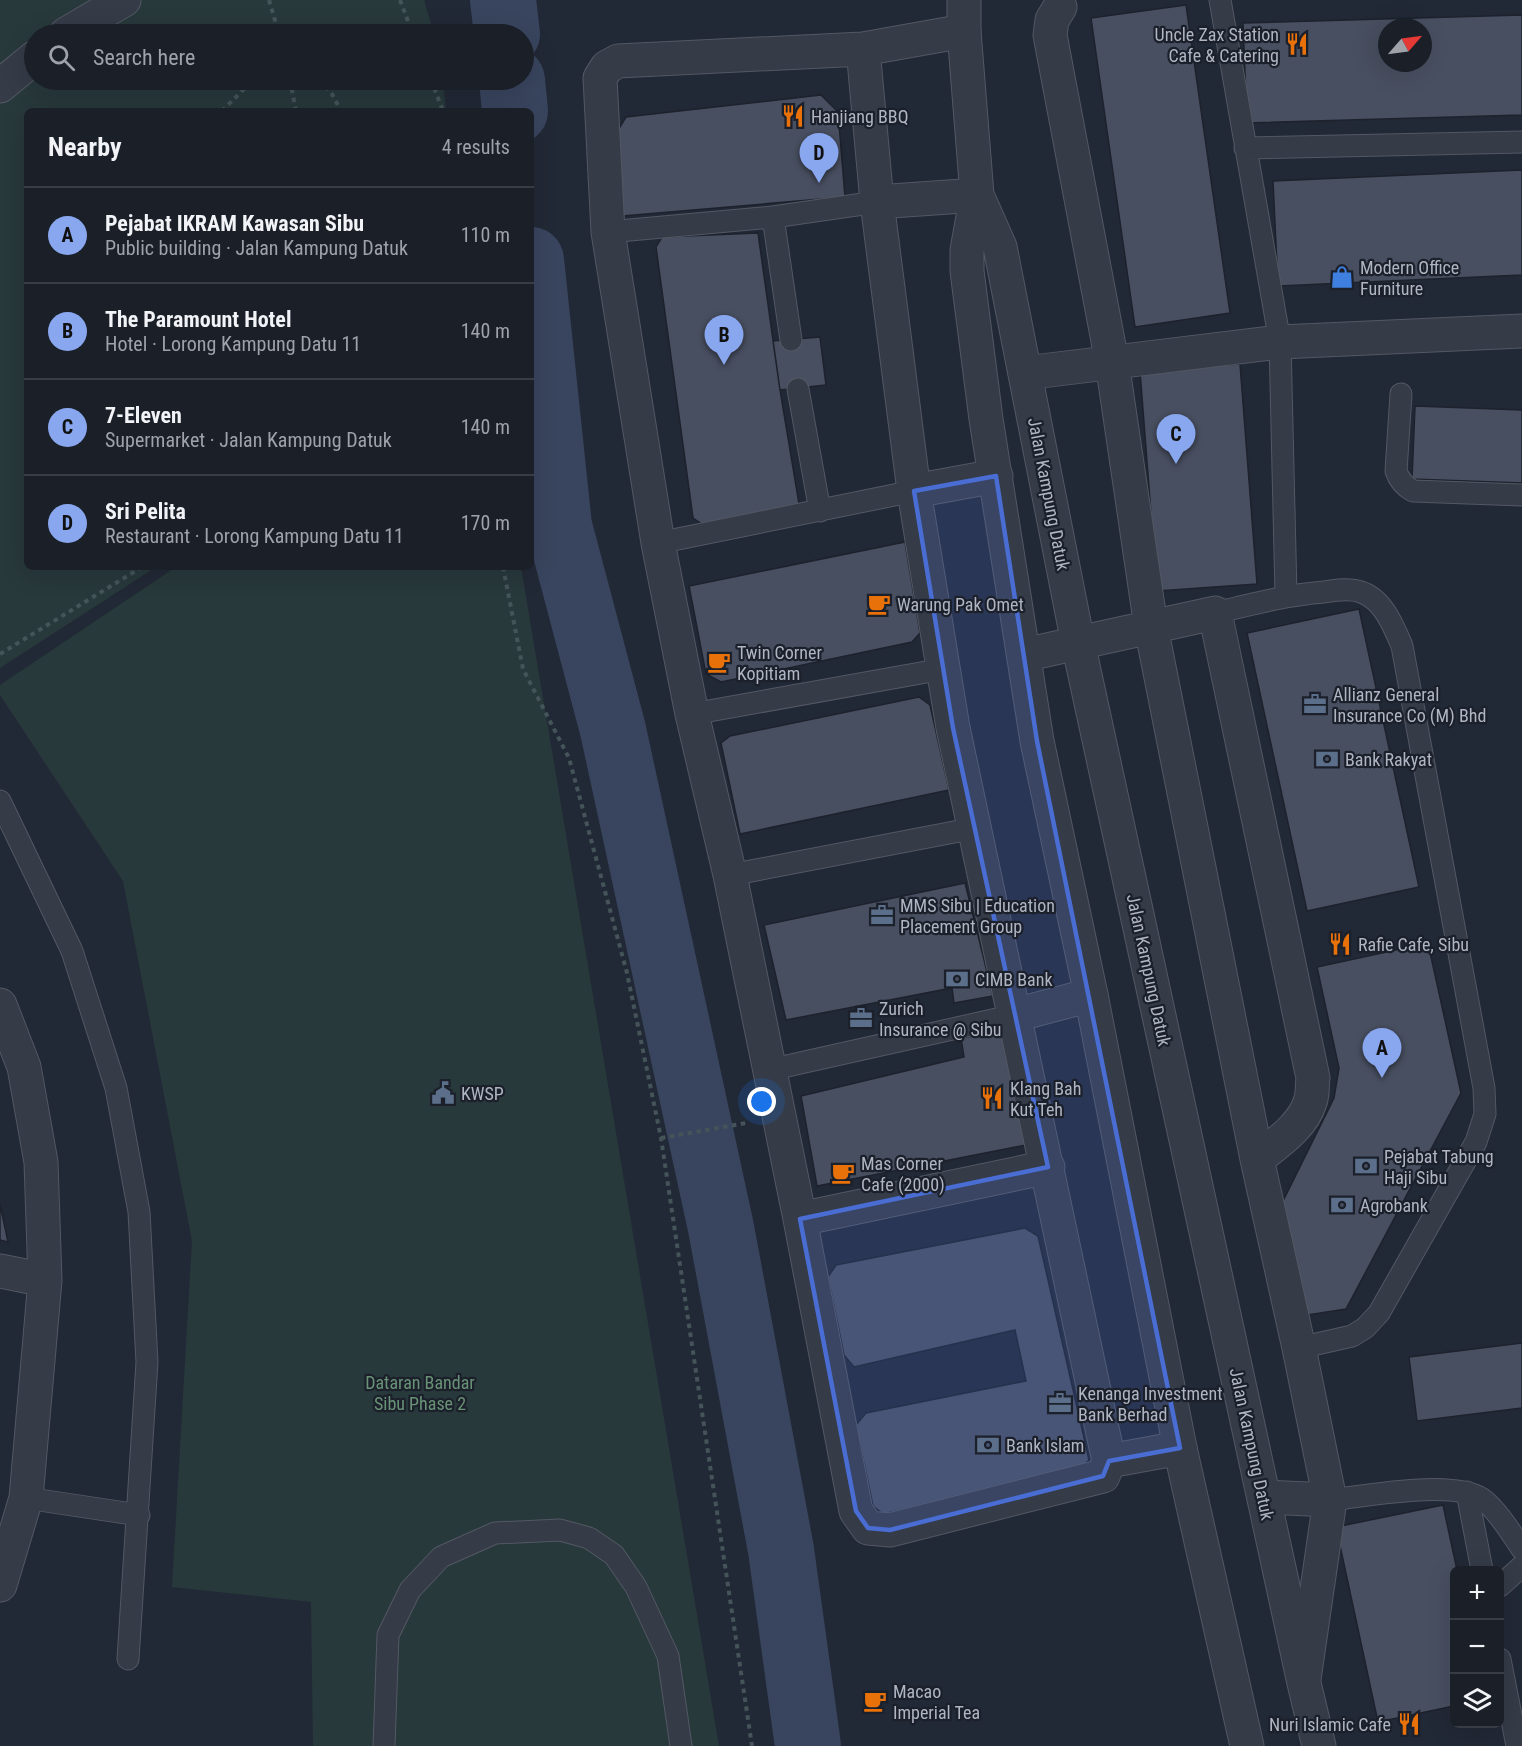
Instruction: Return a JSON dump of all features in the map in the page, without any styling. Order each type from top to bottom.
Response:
[{"type":"street","points":[[83,24],[124,0]]},
{"type":"street","points":[[1067,3],[1052,20],[1050,35],[1112,363],[1151,627],[1257,1159],[1330,1500],[1304,1683]]},
{"type":"street","points":[[863,49],[878,202],[914,491],[953,728],[1110,1461],[1103,1476],[890,1530],[868,1528],[856,1511],[730,874],[692,714],[658,543],[608,232],[600,78],[607,67],[618,62],[863,49],[964,15]]},
{"type":"street","name":"Jalan Kampung Datuk","points":[[964,15],[977,195],[967,250],[967,271],[1037,741],[1091,995],[1180,1448],[1247,1746]]},
{"type":"street","points":[[0,86],[24,66]]},
{"type":"street","points":[[878,202],[977,195]]},
{"type":"street","name":"Jalan Kampung Datuk","points":[[977,195],[1000,247],[1078,643],[1319,1746]]},
{"type":"street","points":[[1025,373],[1280,342],[1522,331]]},
{"type":"street","points":[[914,491],[996,476]]},
{"type":"street","points":[[1024,655],[1215,612],[1313,1078],[1310,1103],[1300,1119],[1281,1140],[1257,1159]]},
{"type":"street","points":[[1015,1015],[1091,995]]},
{"type":"street","points":[[0,1005],[24,1066],[41,1162],[45,1280],[26,1498],[0,1585]]},
{"type":"street","points":[[800,1219],[1048,1167]]},
{"type":"street","points":[[0,1271],[45,1280]]},
{"type":"street","points":[[1110,1461],[1180,1448]]},
{"type":"street","points":[[1263,1497],[1330,1500]]},
{"type":"lane","points":[[1220,0],[1280,342],[1286,595]]},
{"type":"lane","points":[[1245,148],[1522,142]]},
{"type":"lane","points":[[608,232],[773,218],[878,202]]},
{"type":"lane","points":[[773,218],[791,340]]},
{"type":"lane","points":[[798,389],[820,511]]},
{"type":"lane","points":[[1401,394],[1396,471],[1407,488],[1413,491],[1522,495]]},
{"type":"lane","points":[[658,543],[914,491]]},
{"type":"lane","points":[[1215,612],[1286,595],[1344,590],[1362,592],[1377,603],[1392,622],[1402,646],[1484,1088],[1485,1114],[1476,1142],[1378,1313],[1365,1328],[1352,1336],[1299,1348]]},
{"type":"lane","points":[[692,714],[943,669]]},
{"type":"lane","points":[[0,801],[72,951],[117,1088],[139,1212],[147,1350],[139,1515],[128,1659]]},
{"type":"lane","points":[[730,874],[975,828]]},
{"type":"lane","points":[[769,1070],[1015,1015]]},
{"type":"lane","points":[[1330,1500],[1437,1489],[1467,1492],[1484,1500],[1509,1529],[1522,1549]]},
{"type":"lane","points":[[1467,1492],[1481,1566]]},
{"type":"lane","points":[[26,1498],[139,1515]]},
{"type":"lane","points":[[384,1746],[388,1635],[410,1590],[441,1557],[495,1533],[560,1530],[589,1538],[614,1555],[636,1587],[668,1656],[681,1746]]},
{"type":"lane","points":[[1504,1582],[1522,1566]]},
{"type":"lane","points":[[1503,1674],[1517,1746]]},
{"type":"path","points":[[269,0],[276,24]]},
{"type":"path","points":[[400,0],[410,24]]},
{"type":"path","points":[[225,108],[243,90]]},
{"type":"path","points":[[292,90],[295,108]]},
{"type":"path","points":[[328,90],[339,108]]},
{"type":"path","points":[[435,90],[442,108]]},
{"type":"path","points":[[0,654],[137,570]]},
{"type":"path","points":[[504,570],[523,669],[569,758],[627,973],[661,1138],[752,1746]]},
{"type":"path","points":[[661,1138],[753,1122]]},
{"type":"highlighted area","points":[[996,476],[1037,741],[1180,1448],[1109,1461],[1103,1476],[890,1530],[868,1528],[856,1511],[800,1219],[1048,1167],[953,728],[914,491]]},
{"type":"green space","points":[[0,0],[424,0],[431,24],[24,24],[24,90],[444,90],[446,108],[24,108],[24,570],[151,570],[0,668]]},
{"type":"green space","name":"Dataran Bandar Sibu Phase 2","points":[[172,570],[522,570],[719,1746],[313,1746],[311,1602],[172,1587],[192,1241],[123,881],[0,695],[0,685]]},
{"type":"building","points":[[1186,5],[1230,313],[1135,327],[1091,18]]},
{"type":"building","points":[[1522,15],[1522,115],[1247,123],[1243,23],[1378,19],[1378,72],[1432,72],[1432,18],[1417,18]]},
{"type":"building","points":[[821,95],[838,112],[845,197],[622,216],[615,135],[626,117]]},
{"type":"building","points":[[1522,170],[1522,275],[1278,286],[1273,181]]},
{"type":"building","points":[[758,233],[799,504],[702,524],[693,518],[656,247],[662,237]]},
{"type":"building","points":[[820,337],[826,385],[780,390],[773,341]]},
{"type":"building","points":[[1240,364],[1257,584],[1157,591],[1140,371]]},
{"type":"building","points":[[1415,406],[1522,410],[1522,483],[1412,479]]},
{"type":"building","points":[[905,542],[920,633],[912,642],[721,682],[706,674],[689,586]]},
{"type":"building","points":[[1359,609],[1419,887],[1307,911],[1247,633]]},
{"type":"building","points":[[919,697],[930,705],[949,790],[740,834],[721,743],[730,736]]},
{"type":"building","points":[[965,883],[993,996],[954,1003],[952,988],[786,1020],[764,925]]},
{"type":"building","points":[[1428,943],[1461,1093],[1346,1309],[1301,1316],[1282,1203],[1334,1098],[1339,1068],[1317,967]]},
{"type":"building","points":[[1001,1031],[1026,1145],[817,1186],[801,1096],[964,1057],[961,1038]]},
{"type":"building","points":[[0,1204],[8,1242],[0,1240]]},
{"type":"building","points":[[1025,1228],[1038,1236],[1089,1460],[1078,1471],[883,1514],[873,1506],[856,1425],[866,1413],[1026,1381],[1015,1330],[854,1367],[844,1355],[828,1277],[836,1265]]},
{"type":"building","points":[[1522,1343],[1522,1408],[1417,1421],[1409,1357]]},
{"type":"building","points":[[1443,1505],[1456,1566],[1450,1566],[1450,1707],[1378,1722],[1336,1527]]},
{"type":"waterway","points":[[503,0],[506,24]]},
{"type":"waterway","points":[[513,90],[515,108]]},
{"type":"waterway","points":[[534,288],[559,526],[613,730],[721,1228],[781,1550],[808,1746]]},
{"type":"place","name":"Uncle Zax Station Cafe & Catering","points":[[1297,44]]},
{"type":"place","name":"Hanjiang BBQ","points":[[793,116]]},
{"type":"place","name":"Sri Pelita","points":[[819,183]]},
{"type":"place","name":"Modern Office Furniture","points":[[1342,277]]},
{"type":"place","name":"The Paramount Hotel","points":[[724,365]]},
{"type":"place","name":"7-Eleven","points":[[1176,464]]},
{"type":"place","name":"Warung Pak Omet","points":[[879,604]]},
{"type":"place","name":"Twin Corner Kopitiam","points":[[719,662]]},
{"type":"place","name":"Allianz General Insurance Co (M) Bhd","points":[[1315,704]]},
{"type":"place","name":"Bank Rakyat","points":[[1327,759]]},
{"type":"place","name":"MMS Sibu | Education Placement Group","points":[[882,915]]},
{"type":"place","name":"Rafie Cafe, Sibu","points":[[1340,944]]},
{"type":"place","name":"CIMB Bank","points":[[957,979]]},
{"type":"place","name":"Zurich Insurance @ Sibu","points":[[861,1018]]},
{"type":"place","name":"Pejabat IKRAM Kawasan Sibu","points":[[1382,1078]]},
{"type":"place","name":"KWSP","points":[[443,1093]]},
{"type":"place","name":"Klang Bah Kut Teh","points":[[992,1098]]},
{"type":"place","name":"Pejabat Tabung Haji Sibu","points":[[1366,1166]]},
{"type":"place","name":"Mas Corner Cafe (2000)","points":[[843,1173]]},
{"type":"place","name":"Agrobank","points":[[1342,1205]]},
{"type":"place","name":"Kenanga Investment Bank Berhad","points":[[1060,1403]]},
{"type":"place","name":"Bank Islam","points":[[988,1445]]},
{"type":"place","name":"Macao Imperial Tea","points":[[875,1701]]},
{"type":"place","name":"Nuri Islamic Cafe","points":[[1409,1724]]}]
